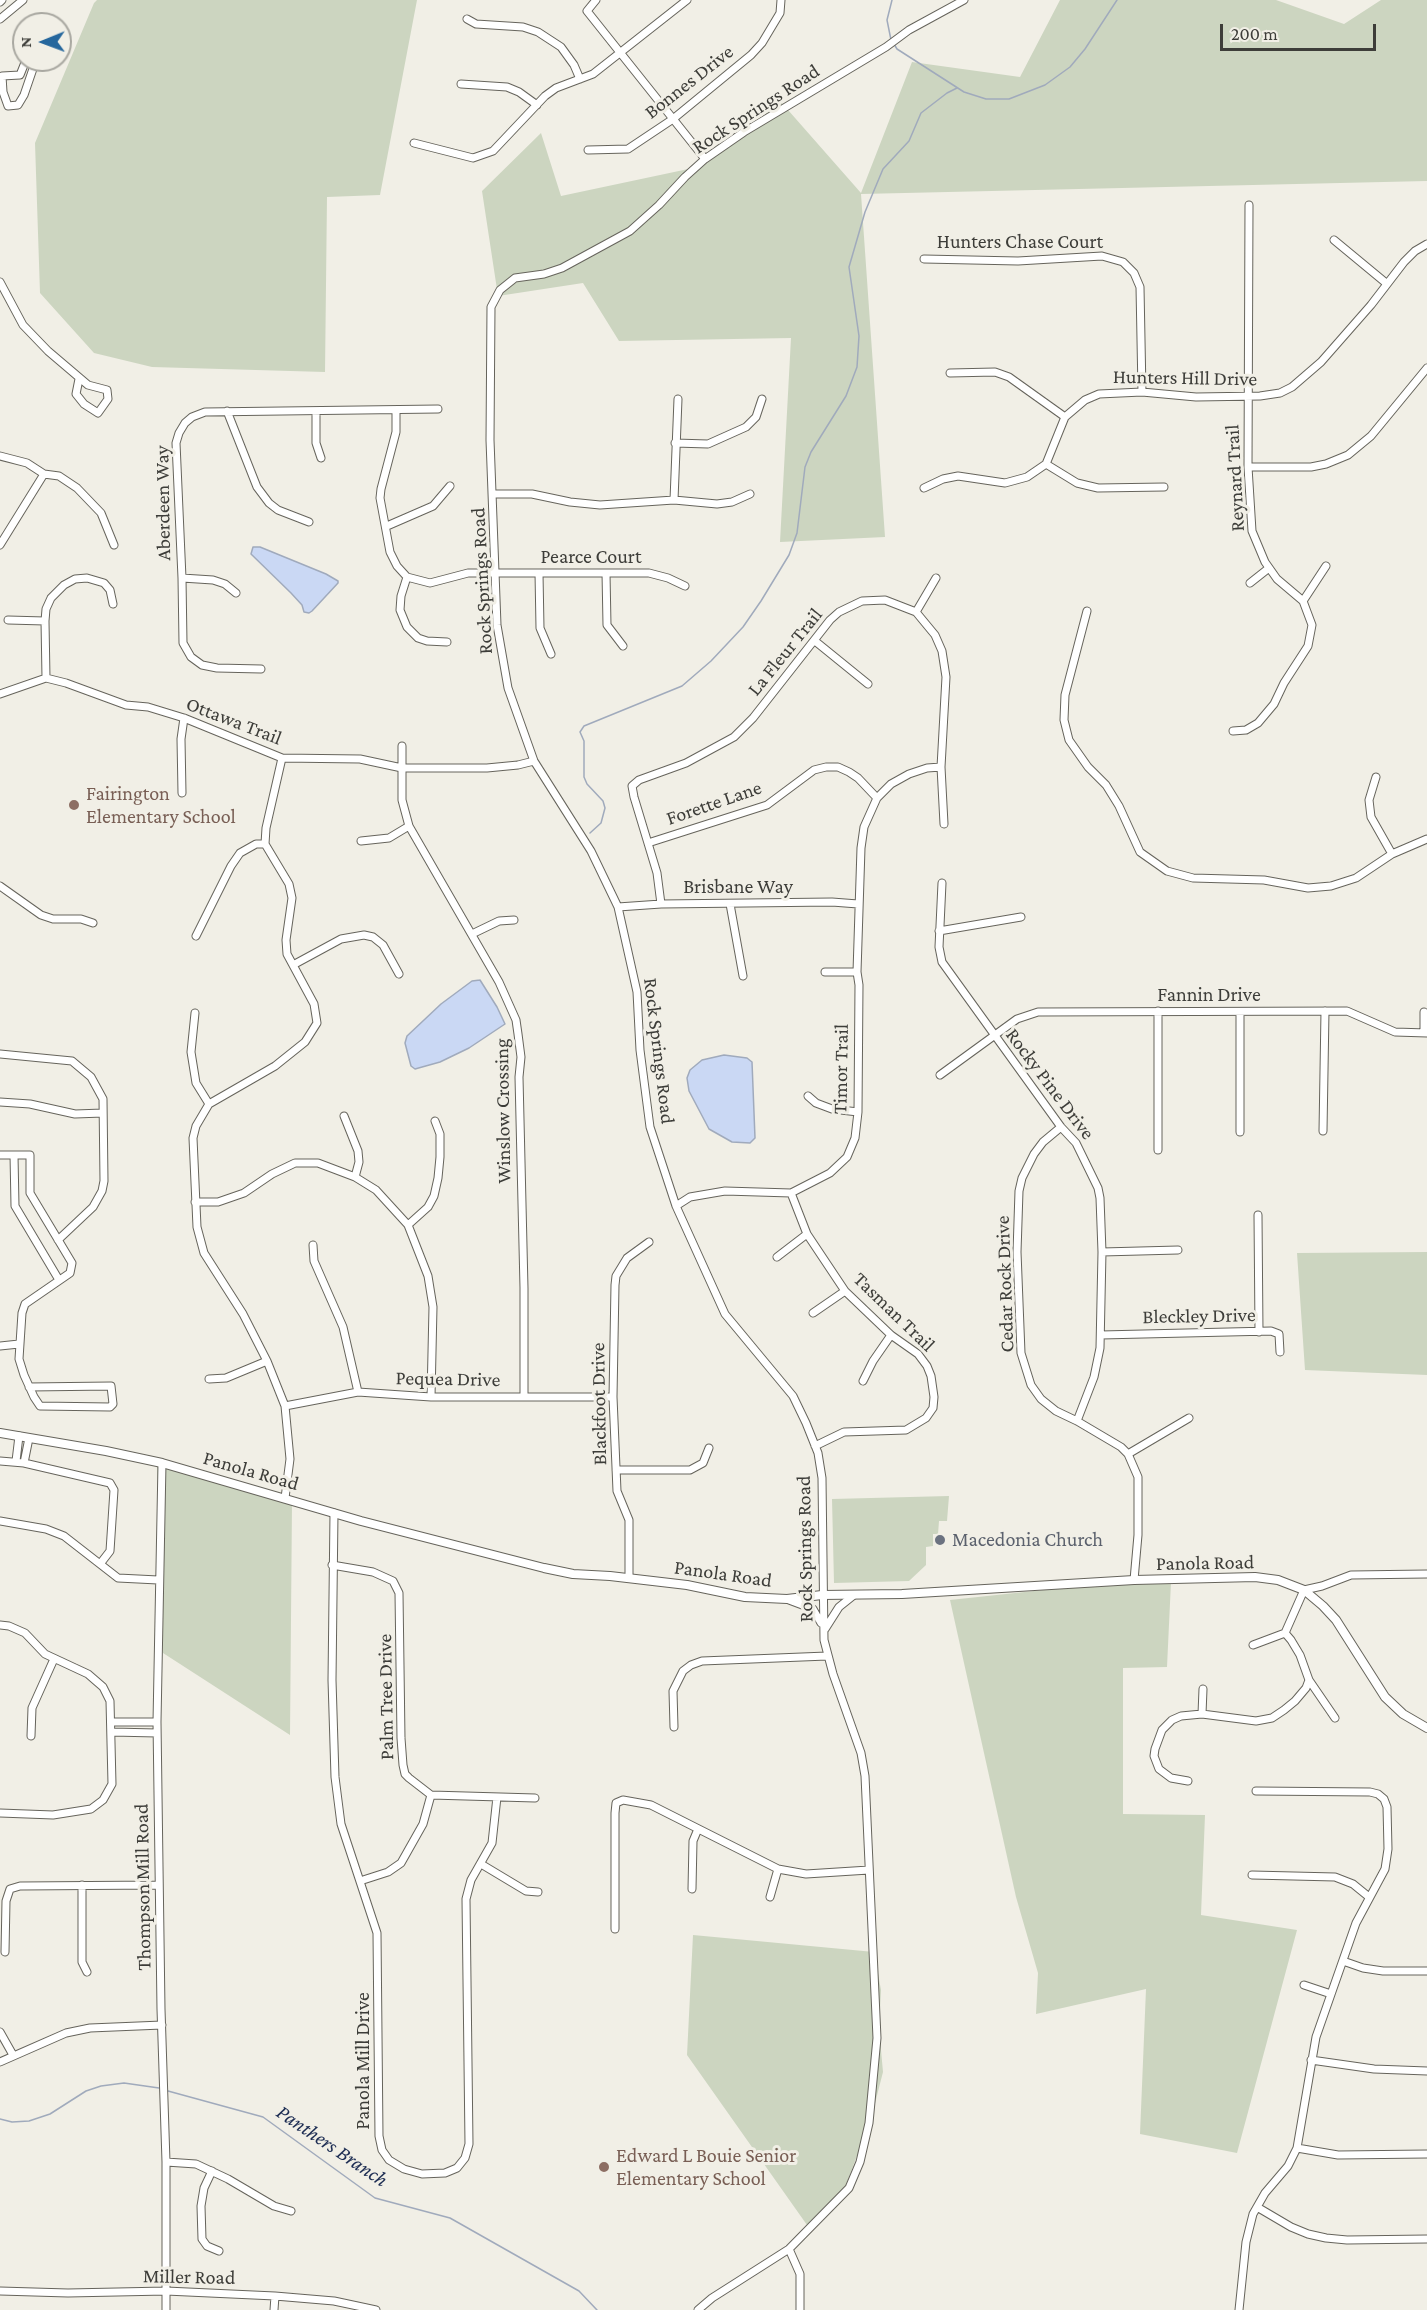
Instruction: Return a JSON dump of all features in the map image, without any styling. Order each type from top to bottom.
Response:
[{"type":"main road","name":"Panola Road","points":[[0,1433],[162,1463],[334,1513],[544,1568],[573,1574],[687,1585],[745,1597],[788,1599],[822,1595],[902,1594],[1134,1580],[1255,1577],[1278,1580],[1304,1590],[1316,1600],[1336,1620],[1385,1697],[1403,1714],[1427,1728]]},
{"type":"street","points":[[0,19],[23,0]]},
{"type":"street","points":[[596,0],[587,11],[705,159]]},
{"type":"street","points":[[414,143],[472,158],[484,156],[493,151],[556,88],[593,75],[687,0]]},
{"type":"street","name":"Bonnes Drive","points":[[588,150],[628,149],[673,119],[751,55],[762,43],[780,13],[781,0]]},
{"type":"street","name":"Rock Springs Road","points":[[698,2310],[712,2298],[789,2249],[849,2188],[860,2162],[869,2123],[877,2027],[863,1763],[856,1734],[827,1656],[822,1595],[822,1478],[815,1446],[793,1396],[725,1314],[676,1206],[650,1127],[640,1050],[637,992],[618,907],[591,850],[534,761],[508,688],[497,625],[490,440],[491,307],[507,283],[515,278],[544,274],[562,268],[630,231],[705,159],[744,132],[886,47],[902,35],[964,0]]},
{"type":"street","points":[[467,19],[476,24],[523,27],[538,32],[561,47],[574,65],[580,79]]},
{"type":"street","points":[[21,72],[20,75],[1,76],[8,106],[18,105],[32,72]]},
{"type":"street","points":[[461,84],[507,87],[519,92],[537,105]]},
{"type":"street","name":"Reynard Trail","points":[[1233,731],[1246,730],[1258,723],[1274,704],[1284,683],[1308,646],[1312,625],[1302,601],[1269,568],[1257,546],[1249,511],[1247,396],[1249,205]]},
{"type":"street","points":[[1334,240],[1386,283]]},
{"type":"street","name":"Hunters Hill Drive","points":[[1046,464],[1065,417],[1085,400],[1100,394],[1142,393],[1196,397],[1280,393],[1302,380],[1371,305],[1386,283],[1415,251],[1427,244]]},
{"type":"street","name":"Hunters Chase Court","points":[[924,259],[1018,261],[1102,256],[1123,262],[1134,273],[1140,287],[1142,393]]},
{"type":"street","points":[[0,282],[23,325],[79,379],[94,388],[107,390],[108,399],[98,413],[84,404],[76,394],[79,379]]},
{"type":"street","points":[[1248,467],[1311,467],[1334,462],[1347,456],[1371,436],[1427,368]]},
{"type":"street","points":[[950,373],[994,372],[1009,377],[1065,417]]},
{"type":"street","points":[[674,501],[678,399]]},
{"type":"street","points":[[675,443],[708,444],[746,427],[756,417],[762,399]]},
{"type":"street","name":"Aberdeen Way","points":[[261,669],[218,668],[202,665],[191,657],[183,643],[176,455],[179,433],[192,417],[205,412],[438,409]]},
{"type":"street","points":[[396,410],[396,432],[381,489],[381,498],[393,560],[407,577],[401,596],[400,610],[407,627],[418,638],[447,642]]},
{"type":"street","points":[[227,411],[257,487],[269,503],[278,510],[309,522]]},
{"type":"street","points":[[316,411],[316,443],[321,458]]},
{"type":"street","points":[[0,456],[27,463],[44,474],[59,476],[77,488],[101,513],[114,545]]},
{"type":"street","points":[[924,488],[943,479],[958,476],[997,483],[1013,482],[1027,477],[1046,464],[1077,483],[1098,488],[1164,487]]},
{"type":"street","points":[[0,545],[44,474]]},
{"type":"street","points":[[387,526],[433,506],[450,486]]},
{"type":"street","points":[[493,494],[532,494],[570,502],[600,505],[674,501],[717,504],[732,502],[750,494]]},
{"type":"street","points":[[1302,601],[1326,566]]},
{"type":"street","points":[[1250,583],[1269,568]]},
{"type":"street","name":"Pearce Court","points":[[407,577],[430,583],[468,573],[649,573],[685,586]]},
{"type":"street","points":[[539,573],[540,628],[551,654]]},
{"type":"street","points":[[606,573],[607,624],[623,646]]},
{"type":"street","points":[[0,693],[46,678],[46,609],[51,598],[64,585],[75,579],[87,578],[104,583],[110,590],[113,604]]},
{"type":"street","points":[[182,578],[213,579],[237,593]]},
{"type":"street","points":[[916,612],[936,578]]},
{"type":"street","name":"La Fleur Trail","points":[[662,904],[632,786],[639,780],[686,764],[734,737],[753,718],[821,630],[839,612],[862,601],[885,600],[916,612],[935,635],[946,666],[940,767],[944,824]]},
{"type":"street","points":[[1087,611],[1065,695],[1064,720],[1069,740],[1083,760],[1106,785],[1119,806],[1140,852],[1167,872],[1180,877],[1264,880],[1308,888],[1331,886],[1356,878],[1392,854],[1427,839]]},
{"type":"street","points":[[8,620],[45,621]]},
{"type":"street","points":[[815,640],[868,684]]},
{"type":"street","name":"Ottawa Trail","points":[[46,678],[126,705],[148,707],[184,718],[282,758],[360,759],[402,768],[487,768],[534,761]]},
{"type":"street","points":[[182,793],[181,739],[184,718]]},
{"type":"street","name":"Winslow Crossing","points":[[402,746],[402,800],[409,826],[507,998],[519,1034],[524,1396]]},
{"type":"street","points":[[282,758],[266,828],[265,844],[289,884],[292,898],[286,940],[287,954],[314,1004],[317,1023],[313,1033],[305,1042],[275,1066],[209,1104],[196,1126],[193,1138],[197,1227],[204,1253],[243,1314],[267,1361],[285,1406],[290,1458],[285,1498]]},
{"type":"street","name":"Forette Lane","points":[[648,843],[767,806],[814,770],[826,767],[838,767],[849,772],[877,798]]},
{"type":"street","points":[[877,798],[891,784],[909,774],[927,768],[940,767]]},
{"type":"street","points":[[1376,777],[1371,790],[1369,808],[1378,832],[1392,854]]},
{"type":"street","name":"Timor Trail","points":[[676,1206],[690,1197],[725,1191],[791,1193],[823,1177],[847,1157],[855,1138],[858,1112],[858,904],[864,827],[877,798]]},
{"type":"street","points":[[361,842],[389,838],[409,826]]},
{"type":"street","points":[[196,936],[231,866],[240,853],[256,844],[265,844]]},
{"type":"street","name":"Rocky Pine Drive","points":[[942,883],[939,931],[942,962],[993,1035],[1082,1153],[1098,1188],[1102,1252],[1101,1335],[1094,1377],[1077,1421]]},
{"type":"street","points":[[0,886],[41,915],[53,919],[81,919],[93,923]]},
{"type":"street","name":"Brisbane Way","points":[[618,907],[662,904],[832,902],[858,904]]},
{"type":"street","points":[[730,904],[742,976]]},
{"type":"street","points":[[939,931],[1021,917]]},
{"type":"street","points":[[472,934],[499,921],[514,921]]},
{"type":"street","points":[[293,965],[341,939],[364,935],[373,937],[382,945],[399,974]]},
{"type":"street","points":[[825,972],[857,972]]},
{"type":"street","points":[[1158,1011],[1158,1150]]},
{"type":"street","points":[[1323,1131],[1325,1011]]},
{"type":"street","name":"Fannin Drive","points":[[940,1075],[1017,1019],[1038,1012],[1347,1011],[1395,1032],[1425,1033]]},
{"type":"street","points":[[1240,1012],[1240,1132]]},
{"type":"street","points":[[1424,1012],[1425,1033]]},
{"type":"street","points":[[195,1013],[191,1052],[196,1083],[209,1104]]},
{"type":"street","points":[[0,1054],[72,1061],[91,1077],[103,1099],[104,1181],[102,1191],[93,1207],[58,1240]]},
{"type":"street","points":[[808,1096],[816,1103],[832,1109],[858,1112]]},
{"type":"street","points":[[0,1102],[30,1104],[75,1114],[103,1113]]},
{"type":"street","points":[[344,1116],[358,1150],[359,1162],[355,1177]]},
{"type":"street","points":[[408,1226],[428,1207],[434,1196],[440,1157],[440,1134],[435,1121]]},
{"type":"street","name":"Cedar Rock Drive","points":[[1061,1127],[1043,1142],[1034,1154],[1022,1178],[1019,1191],[1017,1252],[1021,1353],[1031,1385],[1041,1399],[1056,1411],[1121,1447],[1128,1454]]},
{"type":"street","points":[[0,1155],[30,1155],[30,1193],[72,1263],[70,1272],[25,1304],[20,1326],[19,1359],[29,1387],[40,1406],[110,1407],[113,1404],[111,1386],[29,1387]]},
{"type":"street","points":[[14,1155],[15,1206],[59,1280]]},
{"type":"street","points":[[195,1202],[218,1202],[244,1193],[272,1174],[296,1163],[318,1163],[355,1177],[376,1190],[408,1226],[428,1276],[431,1297],[431,1397]]},
{"type":"street","name":"Tasman Trail","points":[[791,1193],[807,1234],[845,1291],[891,1335],[918,1354],[927,1366],[933,1387],[933,1408],[926,1418],[906,1430],[844,1432],[815,1446]]},
{"type":"street","points":[[1258,1215],[1258,1332]]},
{"type":"street","points":[[777,1257],[807,1234]]},
{"type":"street","name":"Blackfoot Drive","points":[[629,1578],[629,1520],[617,1491],[616,1470],[613,1397],[616,1276],[627,1258],[649,1242]]},
{"type":"street","points":[[312,1245],[314,1261],[343,1327],[358,1392]]},
{"type":"street","points":[[1102,1252],[1178,1250]]},
{"type":"street","points":[[813,1313],[845,1291]]},
{"type":"street","name":"Bleckley Drive","points":[[1101,1335],[1271,1331],[1279,1334],[1280,1352]]},
{"type":"street","points":[[863,1381],[873,1361],[891,1335]]},
{"type":"street","points":[[0,1346],[19,1344]]},
{"type":"street","points":[[209,1378],[226,1378],[267,1361]]},
{"type":"street","name":"Pequea Drive","points":[[285,1406],[358,1392],[431,1397],[613,1397]]},
{"type":"street","points":[[1134,1580],[1138,1535],[1138,1477],[1128,1454],[1189,1418]]},
{"type":"street","points":[[16,1461],[24,1437]]},
{"type":"street","points":[[24,1437],[24,1463]]},
{"type":"street","points":[[616,1470],[690,1470],[703,1463],[709,1448]]},
{"type":"street","points":[[0,1461],[16,1461],[110,1483],[114,1490],[110,1551],[100,1564]]},
{"type":"street","name":"Thompson Mill Road","points":[[162,1463],[158,1580],[157,1733],[166,2162],[166,2310]]},
{"type":"street","name":"Panola Mill Drive","points":[[334,1513],[332,1680],[335,1777],[341,1824],[377,1933],[379,2136],[382,2150],[389,2160],[404,2169],[422,2174],[444,2174],[457,2168],[465,2158],[469,2144],[465,1899],[471,1880],[492,1843],[497,1797]]},
{"type":"street","points":[[0,1521],[46,1529],[64,1536],[118,1578],[158,1580]]},
{"type":"street","name":"Palm Tree Drive","points":[[332,1565],[373,1572],[393,1581],[399,1593],[403,1765],[409,1779],[431,1795]]},
{"type":"street","points":[[1253,1645],[1285,1633],[1304,1590],[1322,1587],[1352,1575],[1427,1574]]},
{"type":"street","points":[[1316,1600],[1322,1587]]},
{"type":"street","points":[[824,1631],[839,1607],[854,1594]]},
{"type":"street","points":[[788,1599],[813,1609],[824,1631]]},
{"type":"street","points":[[0,1625],[25,1633],[36,1647],[54,1659],[88,1674],[103,1687],[110,1701],[112,1732],[112,1784],[104,1800],[91,1809],[74,1813],[53,1815],[0,1813]]},
{"type":"street","points":[[1285,1633],[1296,1648],[1309,1680],[1335,1718]]},
{"type":"street","points":[[674,1727],[673,1691],[683,1671],[691,1665],[702,1661],[827,1656]]},
{"type":"street","points":[[31,1736],[32,1708],[54,1659]]},
{"type":"street","points":[[1188,1781],[1171,1778],[1159,1769],[1154,1756],[1162,1730],[1172,1720],[1181,1716],[1202,1714],[1256,1721],[1272,1718],[1295,1701],[1306,1688],[1309,1680]]},
{"type":"street","points":[[1202,1714],[1203,1689]]},
{"type":"street","points":[[111,1722],[157,1722]]},
{"type":"street","points":[[112,1732],[157,1733]]},
{"type":"street","points":[[1239,2310],[1246,2242],[1257,2207],[1264,2193],[1288,2166],[1297,2148],[1316,2037],[1356,1923],[1385,1869],[1388,1849],[1387,1807],[1378,1794],[1370,1792],[1256,1791]]},
{"type":"street","points":[[360,1881],[388,1872],[401,1863],[423,1824],[431,1795],[535,1798]]},
{"type":"street","points":[[615,1929],[616,1803],[623,1800],[643,1802],[778,1869],[806,1874],[869,1870]]},
{"type":"street","points":[[692,1889],[693,1840],[698,1829]]},
{"type":"street","points":[[482,1864],[526,1892],[538,1892]]},
{"type":"street","points":[[770,1897],[778,1869]]},
{"type":"street","points":[[1252,1875],[1335,1877],[1353,1884],[1369,1897]]},
{"type":"street","points":[[82,1885],[82,1962],[87,1972]]},
{"type":"street","points":[[5,1952],[6,1901],[10,1889],[20,1886],[159,1885]]},
{"type":"street","points":[[1342,1962],[1383,1971],[1427,1971]]},
{"type":"street","points":[[1304,1985],[1331,1994]]},
{"type":"street","points":[[0,2062],[66,2032],[90,2028],[162,2025]]},
{"type":"street","points":[[0,2032],[13,2055]]},
{"type":"street","points":[[1311,2060],[1374,2069],[1427,2071]]},
{"type":"street","points":[[1297,2148],[1338,2154],[1427,2154]]},
{"type":"street","points":[[166,2162],[196,2164],[274,2206],[291,2211]]},
{"type":"street","points":[[212,2171],[204,2188],[201,2206],[202,2239],[207,2246],[219,2251]]},
{"type":"street","points":[[1257,2207],[1300,2230],[1326,2238],[1427,2239]]},
{"type":"street","points":[[789,2249],[800,2274],[800,2310]]},
{"type":"street","name":"Miller Road","points":[[0,2291],[68,2293],[166,2291],[275,2296],[334,2301],[375,2310]]},
{"type":"street","points":[[274,2310],[275,2296]]},
{"type":"green space","points":[[97,0],[417,0],[380,195],[327,197],[325,372],[152,367],[94,353],[40,293],[35,143],[65,72],[72,72],[72,55]]},
{"type":"green space","points":[[1060,0],[1276,0],[1344,24],[1381,0],[1427,0],[1427,181],[861,194],[885,537],[780,542],[791,338],[619,341],[583,283],[498,296],[482,191],[541,133],[561,196],[693,168],[781,102],[861,193],[912,62],[1020,77]]},
{"type":"green space","points":[[1427,1252],[1427,1375],[1305,1370],[1297,1253]]},
{"type":"green space","points":[[157,1463],[292,1502],[290,1735],[163,1653]]},
{"type":"green space","points":[[949,1496],[947,1521],[939,1521],[938,1534],[933,1534],[933,1546],[926,1547],[926,1565],[909,1581],[834,1583],[832,1499]]},
{"type":"green space","points":[[1136,1580],[1171,1582],[1167,1667],[1123,1668],[1123,1814],[1205,1815],[1201,1915],[1297,1930],[1237,2153],[1140,2134],[1146,1989],[1036,2014],[1038,1973],[1016,1897],[950,1600]]},
{"type":"green space","points":[[693,1935],[874,1952],[881,1990],[879,2028],[883,2072],[871,2119],[841,2198],[807,2225],[687,2055]]},
{"type":"water","points":[[253,547],[260,547],[326,574],[338,583],[312,611],[304,612],[302,605],[251,554]]},
{"type":"water","points":[[480,980],[505,1024],[469,1048],[440,1062],[415,1069],[411,1066],[405,1043],[407,1036],[441,1004],[472,981]]},
{"type":"water","points":[[724,1055],[747,1058],[752,1062],[755,1138],[750,1143],[732,1142],[709,1129],[689,1091],[687,1078],[690,1070],[702,1060]]},
{"type":"waterway","points":[[891,40],[887,20],[892,0]]},
{"type":"waterway","points":[[894,44],[897,49],[964,92],[986,99],[1009,99],[1045,85],[1070,67],[1085,49],[1117,0]]},
{"type":"waterway","points":[[590,833],[601,823],[605,808],[603,801],[587,784],[584,777],[584,741],[580,732],[584,726],[682,686],[711,661],[743,627],[789,555],[797,533],[805,467],[811,452],[846,396],[857,367],[859,336],[849,267],[865,212],[883,169],[909,141],[921,113],[957,88]]},
{"type":"waterway","name":"Panthers Branch","points":[[0,2119],[12,2122],[29,2121],[50,2114],[86,2091],[101,2086],[124,2083],[159,2088]]},
{"type":"waterway","name":"Panthers Branch","points":[[168,2091],[263,2117],[375,2198],[450,2218],[579,2291],[597,2310]]},
{"type":"place","name":"Fairington Elementary School","points":[[74,805]]},
{"type":"place","name":"Macedonia Church","points":[[940,1540]]},
{"type":"place","name":"Edward L Bouie Senior Elementary School","points":[[604,2167]]}]
